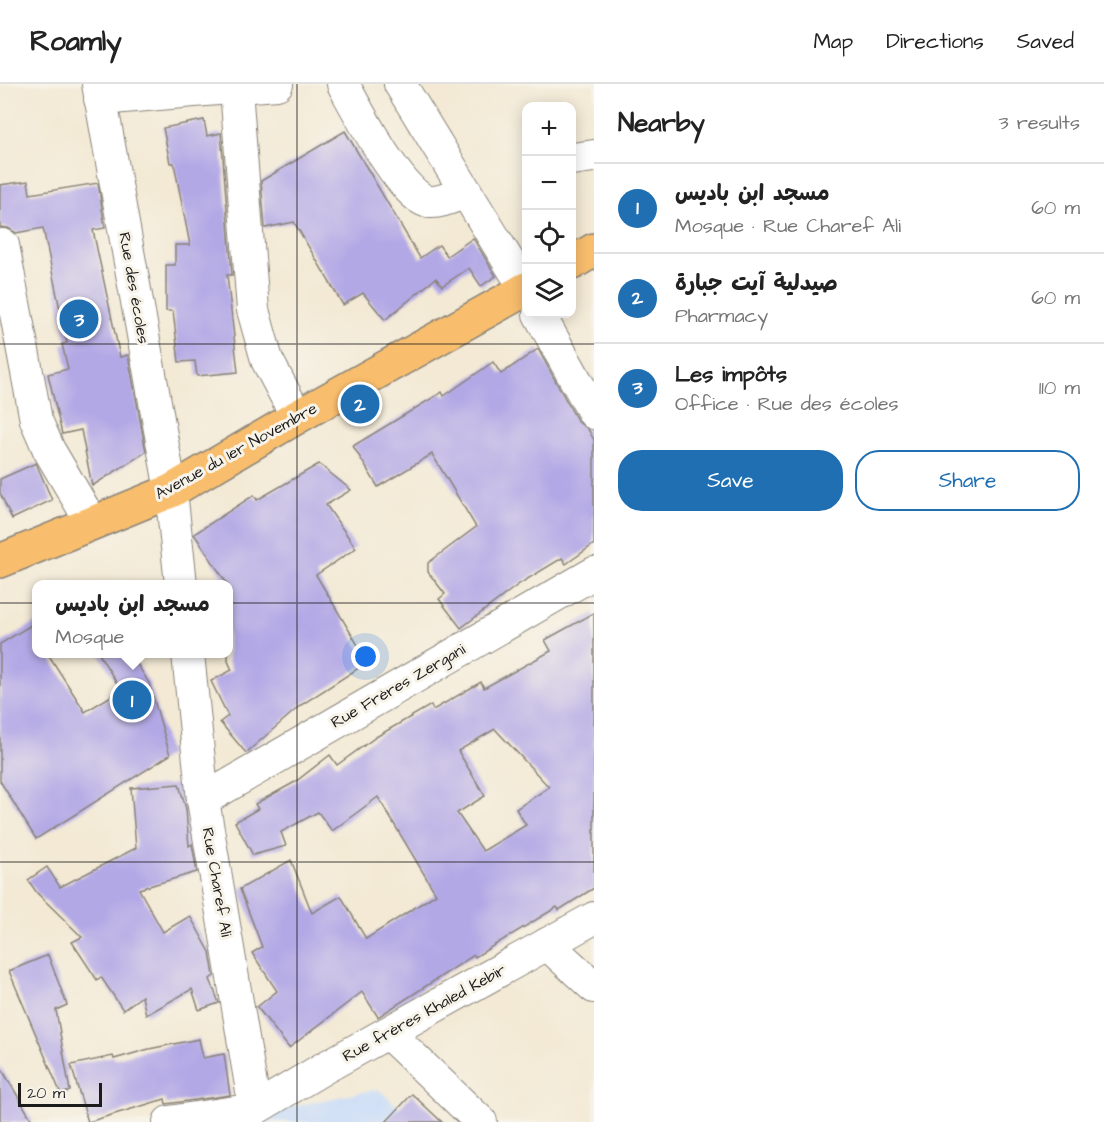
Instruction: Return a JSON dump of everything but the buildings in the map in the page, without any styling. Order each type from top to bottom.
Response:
[{"type":"main road","points":[[576,261],[594,250]]},
{"type":"main road","name":"Avenue du 1er Novembre","points":[[0,561],[171,491],[297,417],[522,291]]},
{"type":"street","points":[[99,92],[236,89],[277,84]]},
{"type":"street","points":[[343,84],[400,180],[419,199],[432,203],[466,192]]},
{"type":"street","points":[[400,84],[522,283]]},
{"type":"street","points":[[236,89],[252,310],[267,360],[297,417]]},
{"type":"street","name":"Rue des écoles","points":[[99,92],[171,491]]},
{"type":"street","points":[[576,158],[594,156]]},
{"type":"street","points":[[3,245],[36,420],[49,450],[92,523]]},
{"type":"street","points":[[541,318],[594,413]]},
{"type":"street","points":[[171,491],[180,580]]},
{"type":"street","name":"Rue Frères Zergani","points":[[203,800],[594,573]]},
{"type":"street","name":"Rue Charef Ali","points":[[188,658],[203,800],[255,1109]]},
{"type":"street","name":"Rue frères Khaled Kebir","points":[[255,1109],[594,918]]},
{"type":"street","points":[[547,944],[594,987]]},
{"type":"street","points":[[388,1033],[481,1122]]},
{"type":"street","points":[[169,1122],[255,1109]]},
{"type":"shaded area","points":[[378,1089],[415,1122],[215,1122]]},
{"type":"place","name":"Les impôts","points":[[79,319]]},
{"type":"place","name":"صيدلية آيت جبارة","points":[[360,404]]},
{"type":"place","name":"مسجد ابن باديس","points":[[132,700]]}]
